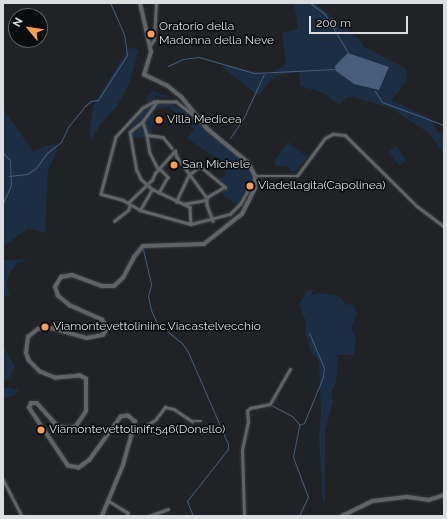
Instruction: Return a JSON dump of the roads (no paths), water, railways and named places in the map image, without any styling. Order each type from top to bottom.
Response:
[{"type":"street","points":[[140,3],[151,52],[144,75],[182,98],[200,120]]},
{"type":"street","points":[[150,46],[154,40],[156,3]]},
{"type":"street","points":[[158,102],[143,122],[130,132],[137,170],[147,185],[152,189],[192,210],[191,224]]},
{"type":"street","points":[[102,516],[134,433],[135,422],[128,416],[121,417],[90,460],[79,468],[68,466],[30,412],[29,406],[33,402],[40,404],[58,426],[64,428],[76,426],[86,411],[86,379],[80,376],[55,378],[40,372],[29,361],[26,353],[28,337],[38,329],[52,328],[87,338],[103,335],[107,328],[102,320],[70,306],[58,296],[55,287],[60,277],[72,275],[102,286],[114,286],[123,278],[134,257],[143,246],[204,244],[242,214],[255,188],[255,176],[248,163],[200,120],[176,102],[158,102],[143,108],[116,137],[102,194],[129,204],[140,210],[191,224],[213,221],[230,214],[240,204],[248,190],[255,188]]},
{"type":"street","points":[[143,122],[150,153],[159,168],[168,177],[159,193]]},
{"type":"street","points":[[255,176],[297,176],[325,138],[333,134],[345,135],[413,202],[444,226]]},
{"type":"street","points":[[147,135],[163,136],[172,148]]},
{"type":"street","points":[[114,221],[128,210],[129,204],[147,185],[167,158],[175,151],[188,174],[207,199],[213,221]]},
{"type":"street","points":[[176,202],[188,174],[200,166],[225,187],[207,199],[182,204]]},
{"type":"street","points":[[140,210],[152,189]]},
{"type":"street","points":[[244,516],[242,450],[248,422],[247,411],[250,408],[268,406],[290,369]]},
{"type":"street","points":[[134,433],[156,419],[165,408],[174,409],[192,421],[201,421]]},
{"type":"street","points":[[3,479],[22,516]]},
{"type":"street","points":[[342,516],[373,502],[408,497],[429,500],[442,496],[444,500]]},
{"type":"street","points":[[109,501],[128,513],[127,516]]},
{"type":"street","points":[[149,516],[168,509]]},
{"type":"waterway","points":[[9,176],[27,174],[36,168],[47,153],[61,142],[68,127],[85,106],[91,101],[98,100],[127,55],[124,34],[110,3]]},
{"type":"waterway","points":[[310,3],[324,13],[349,54]]},
{"type":"waterway","points":[[168,66],[183,59],[199,57],[254,73],[336,69]]},
{"type":"waterway","points":[[230,138],[244,117],[264,74]]},
{"type":"waterway","points":[[375,91],[382,102],[444,125]]},
{"type":"waterway","points":[[3,153],[10,160],[11,185],[3,203]]},
{"type":"waterway","points":[[143,249],[151,285],[148,296],[151,310],[157,323],[182,343],[188,352],[228,444],[228,449],[187,501],[193,516]]},
{"type":"waterway","points":[[299,425],[304,423],[323,377],[324,368],[309,333]]},
{"type":"waterway","points":[[271,405],[292,416],[299,424]]},
{"type":"waterway","points":[[299,425],[293,457],[308,497],[299,516]]},
{"type":"place","name":"Oratorio della Madonna della Neve","points":[[151,34]]},
{"type":"place","name":"Villa Medicea","points":[[159,120]]},
{"type":"place","name":"San Michele","points":[[174,165]]},
{"type":"place","name":"Viadellagita(Capolinea)","points":[[250,186]]},
{"type":"place","name":"Viamontevettoliniinc.Viacastelvecchio","points":[[45,327]]},
{"type":"place","name":"Viamontevettolinifr.546(Donello)","points":[[41,430]]}]
